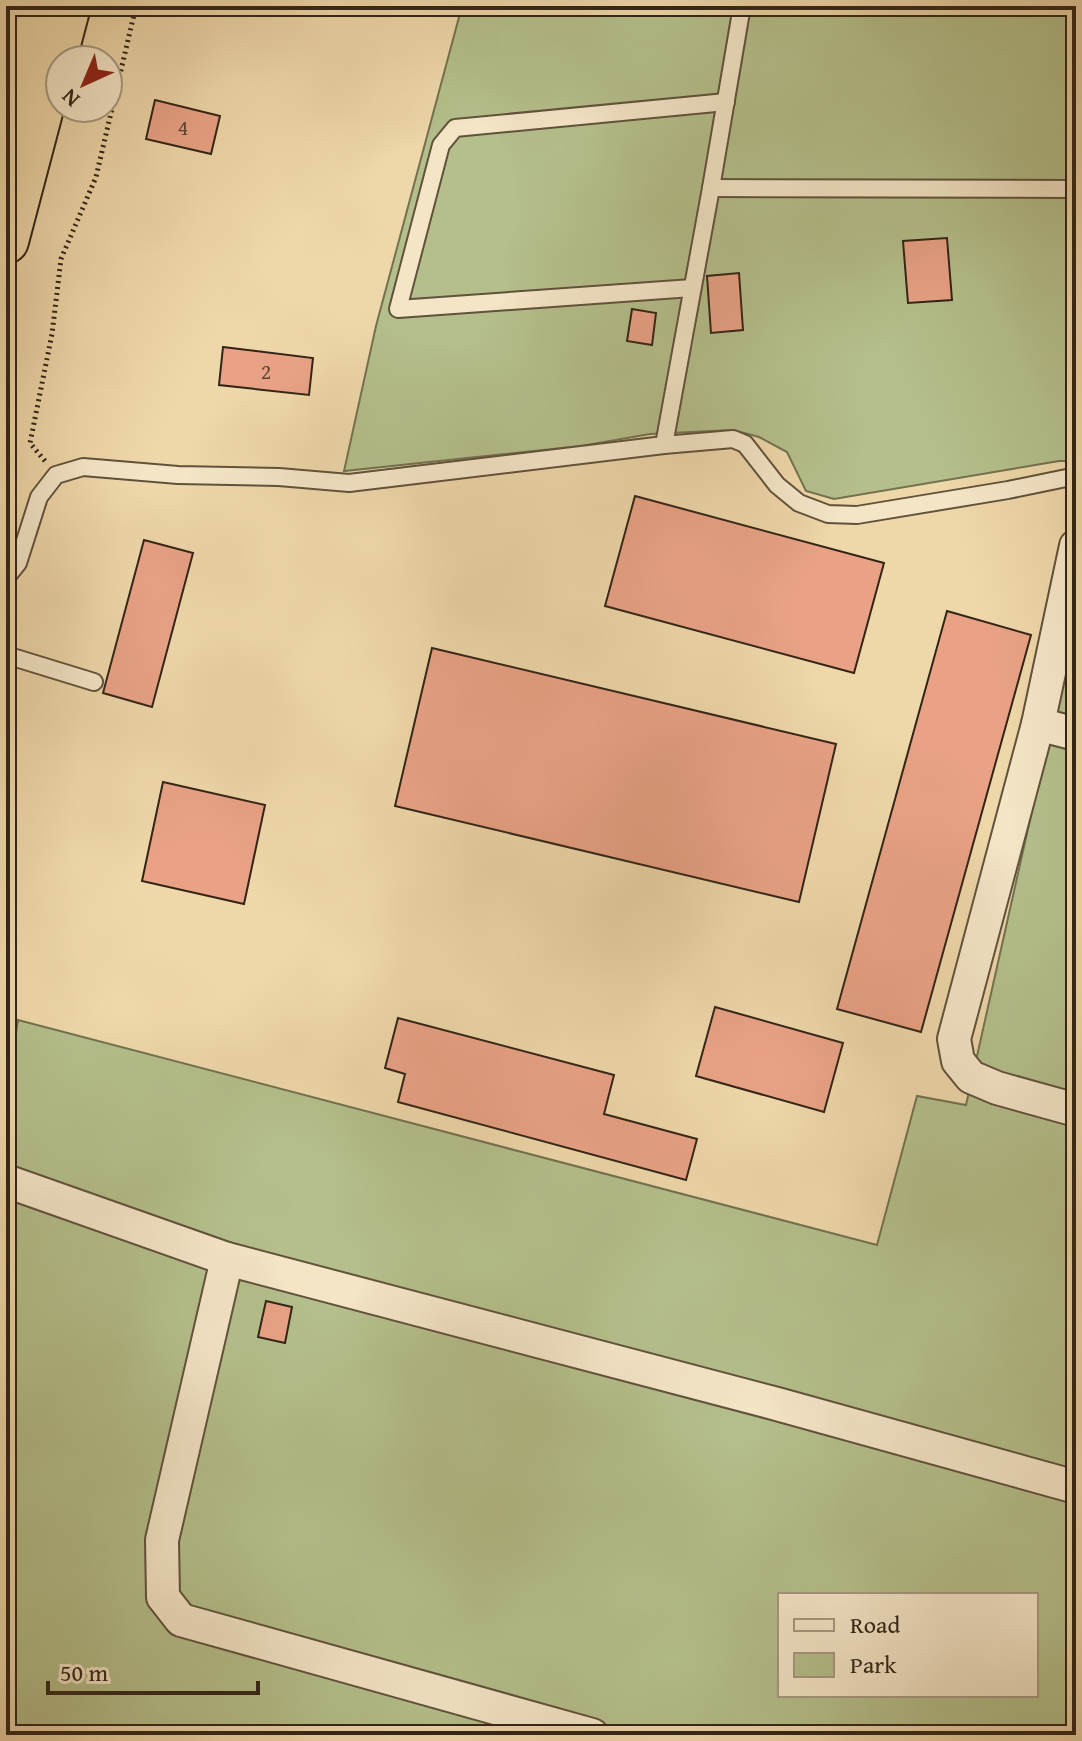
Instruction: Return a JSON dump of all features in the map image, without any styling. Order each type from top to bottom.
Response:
[{"type":"highway","points":[[6,112],[34,6]]},
{"type":"highway","points":[[6,241],[68,6]]},
{"type":"street","points":[[1076,546],[1038,724],[954,1039],[958,1061],[971,1077],[997,1088],[1076,1110]]},
{"type":"street","points":[[1038,724],[1076,734]]},
{"type":"street","points":[[6,1181],[227,1259],[1076,1487]]},
{"type":"street","points":[[227,1259],[162,1540],[163,1597],[181,1620],[592,1735]]},
{"type":"lane","points":[[664,445],[742,6]]},
{"type":"lane","points":[[692,288],[398,309],[441,145],[455,128],[726,102]]},
{"type":"lane","points":[[711,188],[1076,189]]},
{"type":"lane","points":[[6,578],[18,563],[39,497],[56,475],[83,467],[349,483],[733,439],[745,444],[777,485],[799,503],[828,514],[857,515],[1076,476]]},
{"type":"lane","points":[[6,655],[94,682]]},
{"type":"path","points":[[56,475],[30,443],[52,334],[61,259],[96,177],[136,6]]},
{"type":"green space","points":[[462,6],[1076,6],[1076,461],[1059,461],[834,499],[806,491],[787,452],[759,437],[733,430],[650,434],[581,446],[344,471],[376,326]]},
{"type":"green space","points":[[1076,615],[1076,1735],[6,1735],[6,1095],[18,1020],[877,1245],[917,1096],[966,1105]]},
{"type":"building","points":[[155,100],[220,116],[211,154],[146,139]]},
{"type":"building","points":[[947,238],[952,300],[908,303],[903,241]]},
{"type":"building","points":[[739,273],[743,330],[711,333],[707,276]]},
{"type":"building","points":[[632,309],[656,313],[652,345],[627,341]]},
{"type":"building","points":[[223,347],[313,358],[309,395],[219,385]]},
{"type":"building","points":[[635,496],[884,563],[854,673],[605,606]]},
{"type":"building","points":[[144,540],[193,553],[152,707],[103,693]]},
{"type":"building","points":[[947,611],[1031,635],[921,1032],[837,1009]]},
{"type":"building","points":[[432,648],[836,744],[799,902],[395,806]]},
{"type":"building","points":[[163,782],[265,805],[244,904],[142,881]]},
{"type":"building","points":[[715,1007],[843,1043],[824,1112],[696,1076]]},
{"type":"building","points":[[398,1018],[614,1075],[604,1114],[697,1139],[686,1180],[398,1102],[405,1074],[385,1068]]},
{"type":"building","points":[[266,1301],[292,1307],[285,1343],[258,1337]]}]
